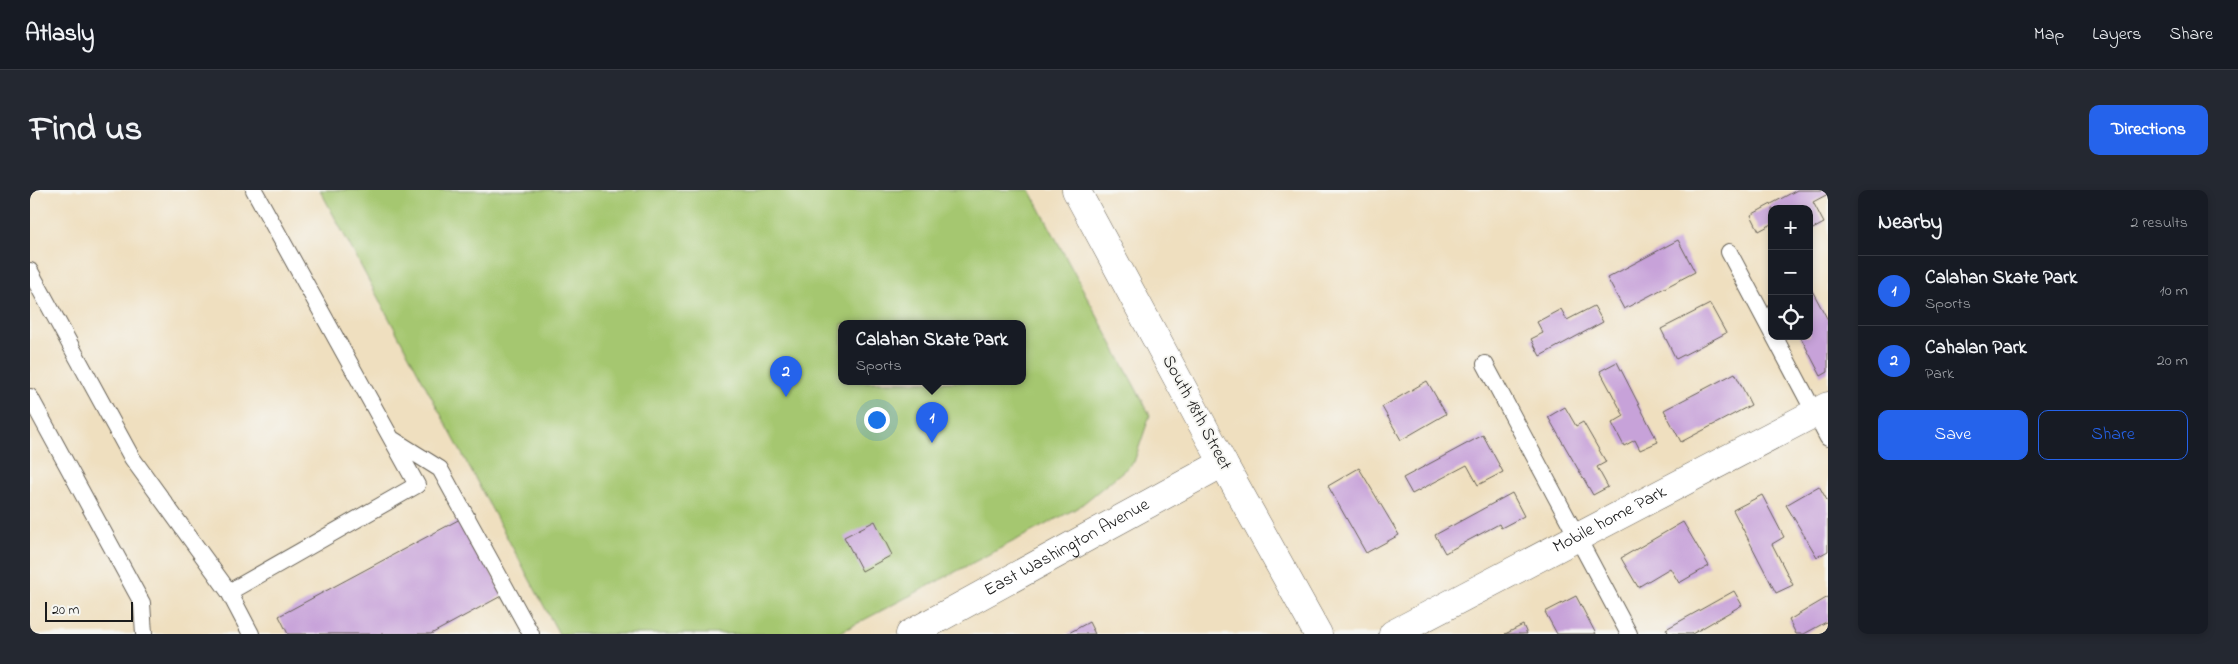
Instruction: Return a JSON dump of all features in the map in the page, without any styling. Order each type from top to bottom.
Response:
[{"type":"street","name":"South 18th Street","points":[[1076,190],[1223,463],[1318,634]]},
{"type":"street","name":"Mobile home Park","points":[[1393,634],[1821,409]]},
{"type":"street","name":"East Washington Avenue","points":[[910,634],[1223,463]]},
{"type":"lane","points":[[229,592],[417,485],[254,190]]},
{"type":"lane","points":[[1729,252],[1768,325]]},
{"type":"lane","points":[[30,271],[132,458],[229,592],[252,634]]},
{"type":"lane","points":[[1777,340],[1821,409],[1828,438]]},
{"type":"lane","points":[[1485,364],[1629,634]]},
{"type":"lane","points":[[30,397],[142,603],[144,634]]},
{"type":"lane","points":[[391,438],[440,469],[531,634]]},
{"type":"green space","points":[[320,190],[1030,190],[1150,415],[1134,462],[1079,507],[837,634],[559,634]]},
{"type":"building","points":[[1797,190],[1828,190],[1828,194],[1813,202],[1824,223],[1813,229],[1813,205],[1769,205]]},
{"type":"building","points":[[1768,206],[1768,226],[1759,231],[1751,215]]},
{"type":"building","points":[[1678,240],[1695,272],[1624,309],[1607,278]]},
{"type":"building","points":[[1813,292],[1828,320],[1828,372],[1821,376],[1802,340],[1813,340]]},
{"type":"building","points":[[1710,304],[1726,333],[1676,359],[1661,329]]},
{"type":"building","points":[[1594,306],[1603,322],[1540,356],[1531,339],[1543,333],[1537,322],[1561,309],[1567,320]]},
{"type":"building","points":[[1617,362],[1658,442],[1640,450],[1635,440],[1624,446],[1612,423],[1624,416],[1600,371]]},
{"type":"building","points":[[1735,373],[1751,405],[1681,442],[1664,410]]},
{"type":"building","points":[[1427,381],[1446,414],[1401,440],[1382,407]]},
{"type":"building","points":[[1565,407],[1576,426],[1583,422],[1606,462],[1597,467],[1608,487],[1593,495],[1548,417]]},
{"type":"building","points":[[1483,435],[1503,472],[1478,485],[1467,465],[1412,494],[1403,478]]},
{"type":"building","points":[[1359,468],[1399,535],[1366,553],[1328,486]]},
{"type":"building","points":[[1819,486],[1828,502],[1828,551],[1817,557],[1786,505]]},
{"type":"building","points":[[1512,493],[1524,516],[1501,528],[1499,524],[1445,553],[1435,535]]},
{"type":"building","points":[[1762,495],[1784,537],[1772,544],[1793,585],[1776,593],[1733,510]]},
{"type":"building","points":[[462,518],[503,595],[431,634],[288,634],[279,616]]},
{"type":"building","points":[[875,521],[892,555],[862,571],[844,537]]},
{"type":"building","points":[[1683,522],[1709,566],[1679,583],[1670,568],[1638,587],[1621,558]]},
{"type":"building","points":[[1734,591],[1742,605],[1692,634],[1669,634],[1666,629]]},
{"type":"building","points":[[1576,596],[1596,634],[1557,634],[1545,612]]},
{"type":"building","points":[[1828,597],[1828,621],[1804,634],[1796,634],[1789,620]]},
{"type":"building","points":[[1089,622],[1095,634],[1067,634]]},
{"type":"building","points":[[1523,625],[1527,634],[1505,634]]},
{"type":"place","name":"Cahalan Park","points":[[786,397]]},
{"type":"place","name":"Calahan Skate Park","points":[[932,443]]}]
